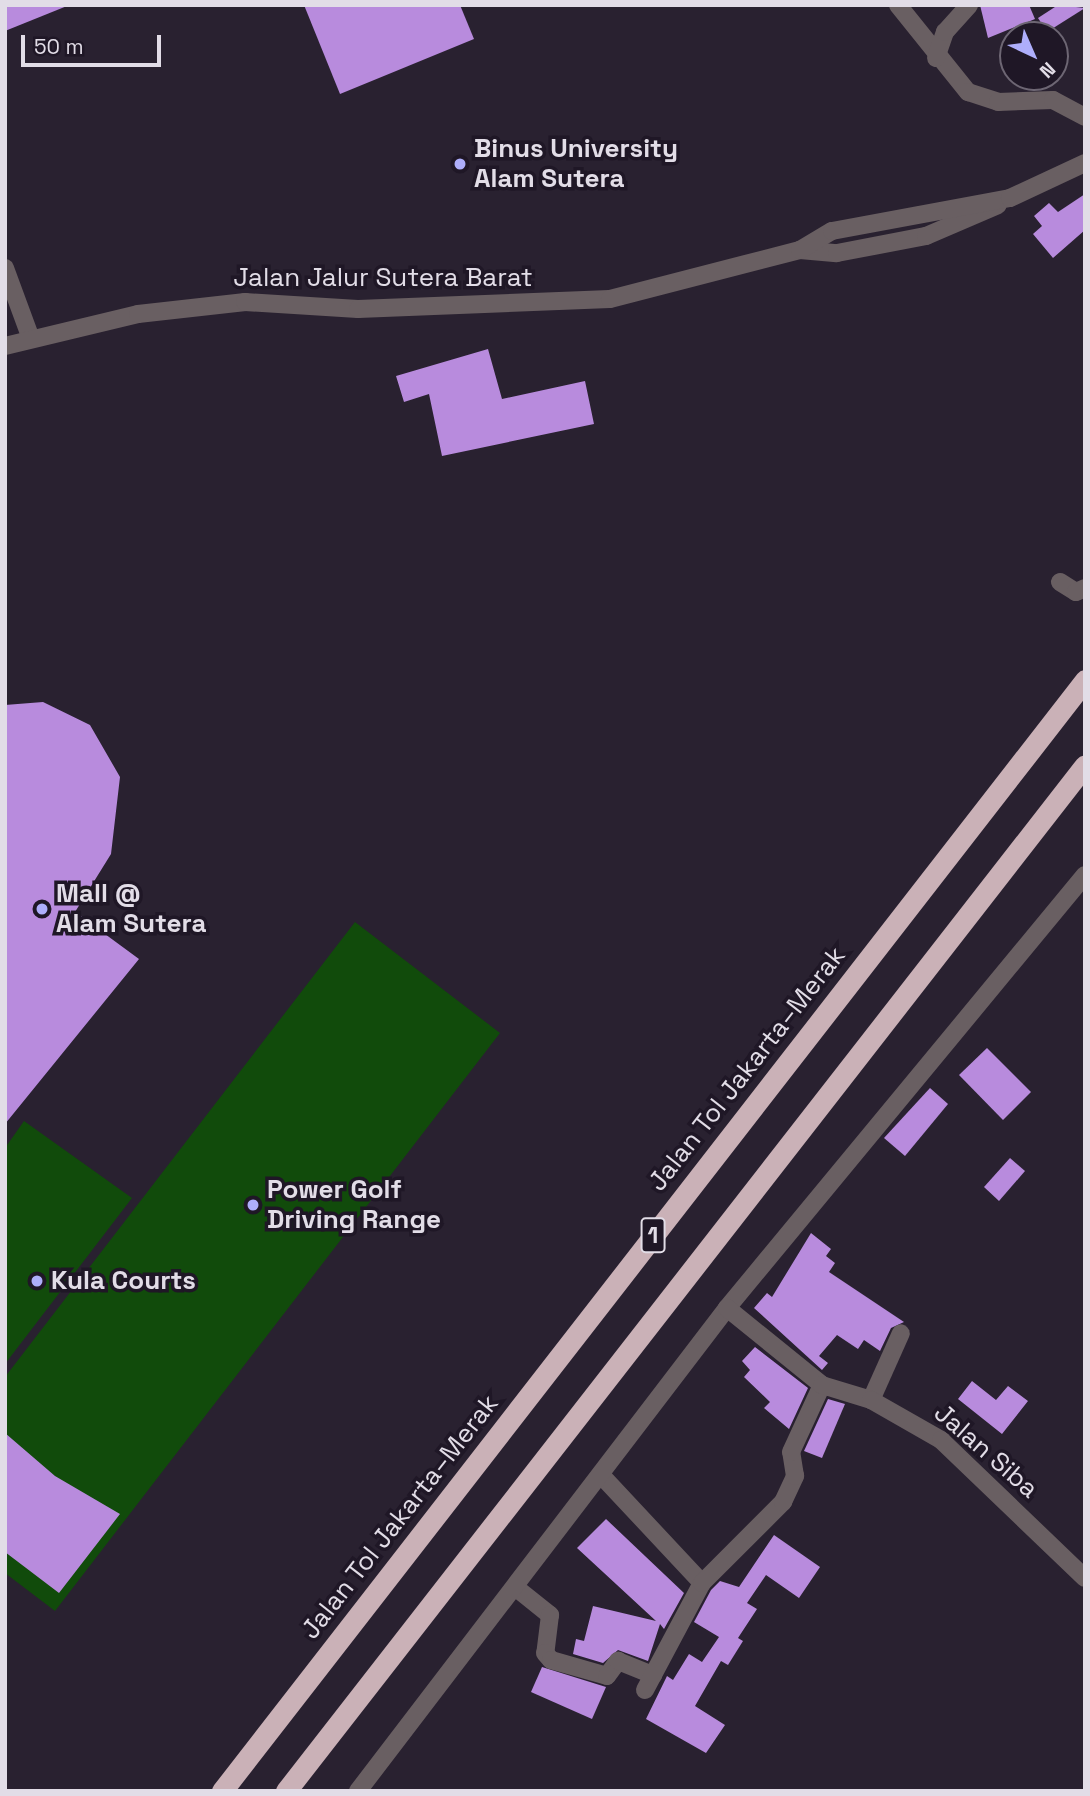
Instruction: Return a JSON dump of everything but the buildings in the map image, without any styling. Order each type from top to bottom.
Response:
[{"type":"highway","name":"Jalan Tol Jakarta–Merak","points":[[222,1791],[1085,680]]},
{"type":"highway","name":"1","points":[[286,1791],[1085,765]]},
{"type":"street","points":[[898,5],[958,84],[985,100],[1053,100],[1085,117]]},
{"type":"street","points":[[936,58],[945,32],[969,5]]},
{"type":"street","name":"Jalan Jalur Sutera Barat","points":[[5,346],[30,336],[138,314],[245,302],[358,309],[610,299],[800,250],[832,232],[1010,198],[1085,163]]},
{"type":"street","points":[[5,268],[30,336]]},
{"type":"street","points":[[1060,582],[1076,592],[1085,587]]},
{"type":"street","points":[[358,1791],[727,1308],[1085,875]]},
{"type":"street","points":[[515,1587],[551,1615],[545,1653],[551,1660],[607,1676],[618,1661],[649,1683],[702,1583],[783,1503],[795,1476],[791,1452],[822,1385],[727,1308]]},
{"type":"street","points":[[871,1400],[901,1333]]},
{"type":"street","name":"Jalan Siba","points":[[822,1385],[871,1400],[941,1440],[1085,1578]]},
{"type":"street","points":[[601,1475],[702,1583]]},
{"type":"green space","name":"Power Golf Driving Range","points":[[355,922],[500,1033],[55,1611],[5,1573],[5,1377]]},
{"type":"green space","name":"Kula Courts","points":[[24,1121],[132,1198],[5,1364],[5,1148]]},
{"type":"place","name":"Binus University Alam Sutera","points":[[460,164]]},
{"type":"place","name":"Mall @ Alam Sutera","points":[[42,909]]},
{"type":"place","name":"Power Golf Driving Range","points":[[253,1205]]},
{"type":"place","name":"Kula Courts","points":[[37,1281]]}]
